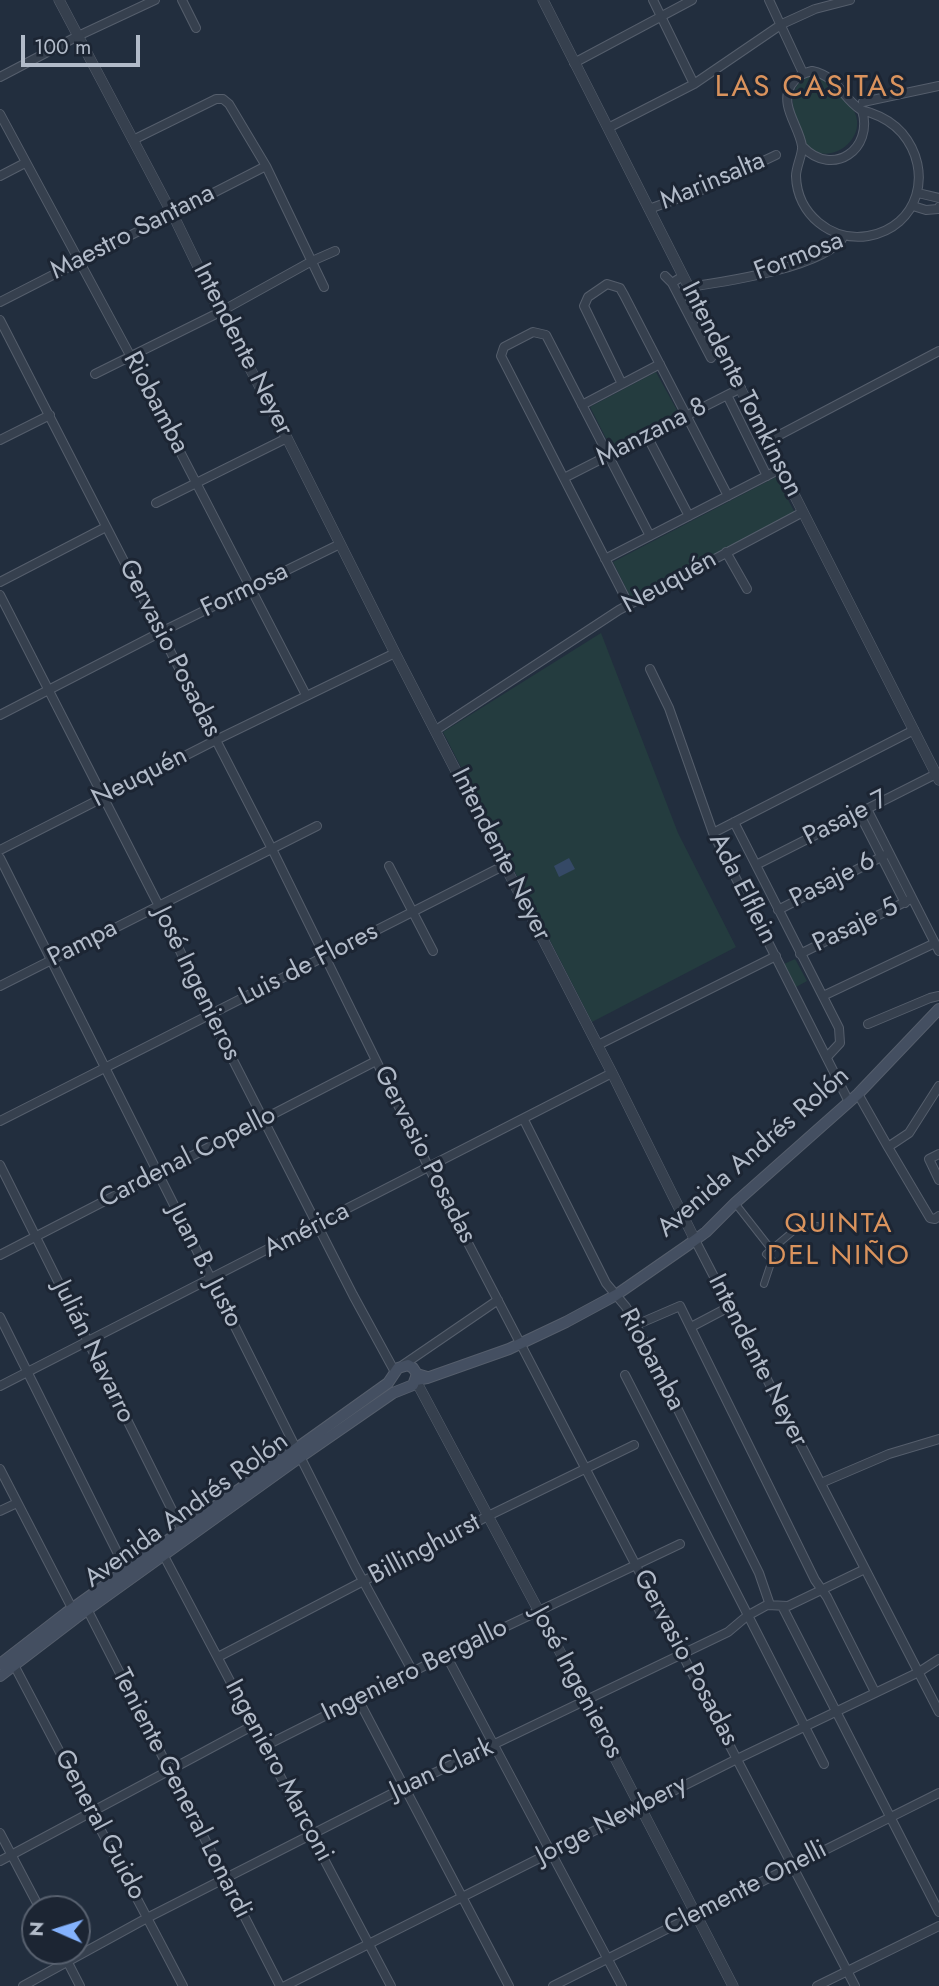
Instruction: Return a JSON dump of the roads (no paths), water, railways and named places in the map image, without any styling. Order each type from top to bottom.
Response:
[{"type":"main road","name":"Avenida Andrés Rolón","points":[[416,1378],[429,1378],[521,1344],[616,1295],[695,1240],[853,1098],[939,1009]]},
{"type":"main road","name":"Avenida Andrés Rolón","points":[[0,1664],[299,1452],[397,1371],[413,1368],[416,1378],[413,1385],[299,1452]]},
{"type":"main road","points":[[397,1371],[399,1385],[404,1388]]},
{"type":"main road","name":"Avenida Andrés Rolón","points":[[129,1575],[164,1556],[184,1535]]},
{"type":"main road","name":"Avenida Andrés Rolón","points":[[0,1676],[74,1614]]},
{"type":"street","name":"Intendente Neyer","points":[[59,0],[172,214],[219,312],[287,438],[729,1307],[939,1712]]},
{"type":"street","points":[[0,77],[155,0]]},
{"type":"street","points":[[182,0],[196,27]]},
{"type":"street","name":"Intendente Tomkinson","points":[[542,0],[938,777]]},
{"type":"street","points":[[653,0],[694,84]]},
{"type":"street","points":[[574,63],[692,0]]},
{"type":"street","points":[[769,0],[803,73]]},
{"type":"street","points":[[608,128],[694,84],[782,24],[815,9],[850,0]]},
{"type":"street","points":[[862,106],[865,120],[861,141],[846,156],[823,159],[815,157],[803,147],[793,123],[788,90],[803,73],[812,71],[829,76],[862,106],[885,119],[910,145],[918,169],[918,194],[913,206],[926,210],[939,209]]},
{"type":"street","points":[[862,106],[939,86]]},
{"type":"street","points":[[133,140],[216,99],[223,99],[229,104],[266,166],[324,287]]},
{"type":"street","name":"Riobamba","points":[[0,114],[197,482],[306,695]]},
{"type":"street","points":[[803,147],[796,169],[802,202],[815,220],[844,236]]},
{"type":"street","name":"Marinsalta","points":[[649,209],[704,189],[776,155]]},
{"type":"street","points":[[0,176],[25,163]]},
{"type":"street","name":"Maestro Santana","points":[[0,302],[266,166]]},
{"type":"street","points":[[918,194],[939,198]]},
{"type":"street","name":"Formosa","points":[[689,287],[747,278],[788,267],[825,253],[840,243],[844,236],[858,237],[883,232],[895,225],[913,206]]},
{"type":"street","points":[[95,374],[335,251]]},
{"type":"street","points":[[665,276],[672,283],[711,358]]},
{"type":"street","points":[[672,283],[683,276]]},
{"type":"street","points":[[622,384],[584,306],[588,297],[601,286],[609,284],[620,288],[728,496]]},
{"type":"street","name":"Gervasio Posadas","points":[[0,320],[272,849],[429,1168],[855,1986]]},
{"type":"street","points":[[629,605],[501,356],[504,347],[533,332],[546,335],[650,536]]},
{"type":"street","points":[[768,441],[939,351]]},
{"type":"street","points":[[582,405],[660,364]]},
{"type":"street","name":"Manzana 8","points":[[564,478],[741,388]]},
{"type":"street","points":[[727,395],[767,476]]},
{"type":"street","points":[[0,440],[50,415]]},
{"type":"street","points":[[647,436],[688,516]]},
{"type":"street","points":[[156,503],[287,438]]},
{"type":"street","points":[[605,559],[782,468]]},
{"type":"street","name":"Neuquén","points":[[436,730],[629,605],[803,512]]},
{"type":"street","points":[[0,582],[106,527]]},
{"type":"street","name":"Formosa","points":[[0,715],[340,544]]},
{"type":"street","points":[[726,552],[747,589]]},
{"type":"street","name":"José Ingenieros","points":[[0,595],[159,906],[263,1120],[397,1371]]},
{"type":"street","name":"Neuquén","points":[[0,850],[306,695],[395,653]]},
{"type":"street","name":"Ada Elflein","points":[[650,669],[669,708],[713,833],[827,1057],[888,1147],[930,1218],[939,1216]]},
{"type":"street","points":[[713,833],[914,730]]},
{"type":"street","name":"Pasaje 7","points":[[756,865],[938,777]]},
{"type":"street","points":[[823,996],[937,947],[908,901],[863,811]]},
{"type":"street","points":[[734,822],[839,1028],[840,1043],[827,1057]]},
{"type":"street","name":"Pampa","points":[[0,986],[317,826]]},
{"type":"street","name":"Pasaje 6","points":[[778,909],[885,855]]},
{"type":"street","name":"Juan B. Justo","points":[[0,858],[364,1582],[413,1672]]},
{"type":"street","name":"Luis de Flores","points":[[0,1121],[505,865]]},
{"type":"street","points":[[389,866],[433,951]]},
{"type":"street","name":"Pasaje 5","points":[[800,954],[908,901]]},
{"type":"street","points":[[598,1045],[776,956]]},
{"type":"street","points":[[868,1024],[939,996]]},
{"type":"street","name":"Cardenal Copello","points":[[0,1255],[376,1061]]},
{"type":"street","name":"América","points":[[0,1386],[612,1073]]},
{"type":"street","points":[[888,1147],[909,1133],[935,1098],[939,1086]]},
{"type":"street","name":"Riobamba","points":[[524,1120],[606,1283],[626,1307],[636,1325],[759,1573],[770,1605]]},
{"type":"street","points":[[939,1154],[929,1159],[939,1180]]},
{"type":"street","name":"Julián Navarro","points":[[0,1165],[184,1535]]},
{"type":"street","points":[[734,1203],[771,1249]]},
{"type":"street","points":[[764,1284],[772,1261],[766,1254],[797,1228],[817,1226]]},
{"type":"street","points":[[397,1371],[498,1300]]},
{"type":"street","points":[[636,1325],[680,1306],[821,1590],[875,1692]]},
{"type":"street","points":[[691,1328],[729,1307]]},
{"type":"street","points":[[0,1317],[129,1575]]},
{"type":"street","points":[[625,1375],[824,1764]]},
{"type":"street","name":"José Ingenieros","points":[[416,1378],[733,1986]]},
{"type":"street","points":[[821,1483],[889,1454],[939,1439]]},
{"type":"street","name":"Billinghurst","points":[[218,1657],[488,1516],[634,1445]]},
{"type":"street","points":[[0,1469],[74,1614]]},
{"type":"street","points":[[0,1511],[17,1503]]},
{"type":"street","name":"Ingeniero Bergallo","points":[[265,1746],[446,1655],[680,1544]]},
{"type":"street","name":"Ingeniero Marconi","points":[[164,1556],[391,1986]]},
{"type":"street","points":[[770,1605],[782,1606],[865,1569]]},
{"type":"street","name":"Juan Clark","points":[[91,1949],[405,1787],[728,1632],[747,1616],[770,1605]]},
{"type":"street","name":"Teniente General Lonardi","points":[[85,1606],[280,1986]]},
{"type":"street","points":[[782,1606],[939,1912]]},
{"type":"street","points":[[446,1655],[622,1986]]},
{"type":"street","name":"Jorge Newbery","points":[[285,1986],[641,1806],[919,1672],[939,1658]]},
{"type":"street","name":"General Guido","points":[[14,1665],[183,1986]]},
{"type":"street","points":[[358,1699],[509,1986]]},
{"type":"street","points":[[0,1861],[254,1725]]},
{"type":"street","name":"Clemente Onelli","points":[[553,1986],[939,1793]]},
{"type":"street","points":[[0,1833],[33,1895]]},
{"type":"street","points":[[817,1986],[939,1926]]},
{"type":"street","name":"Juan Clark","points":[[23,1986],[62,1965]]},
{"type":"street","points":[[70,1965],[80,1986]]},
{"type":"water","points":[[569,858],[575,869],[559,877],[554,866]]},
{"type":"district","name":"LAS CASITAS","points":[[811,89]]},
{"type":"district","name":"QUINTA DEL NIÑO","points":[[839,1241]]}]
